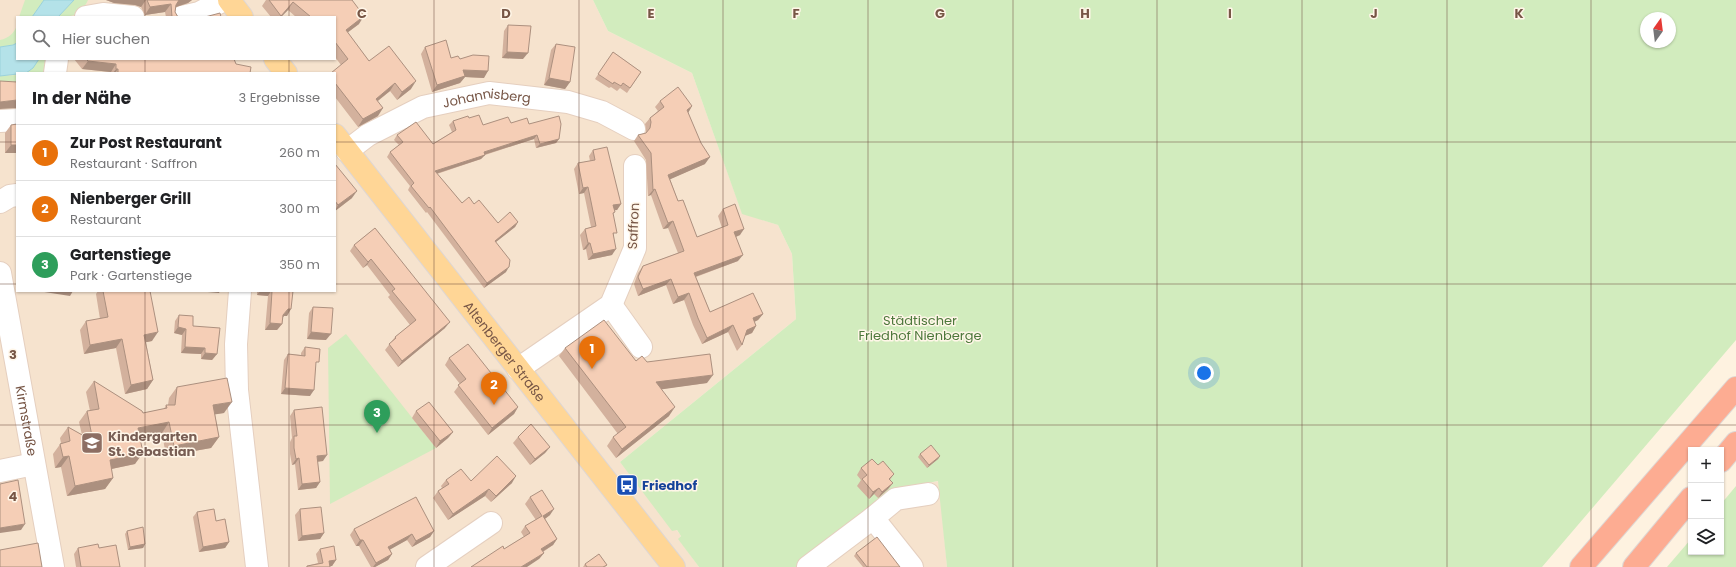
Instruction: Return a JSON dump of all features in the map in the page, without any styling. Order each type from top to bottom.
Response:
[{"type":"highway","points":[[1581,567],[1736,388]]},
{"type":"highway","points":[[1724,458],[1736,443]]},
{"type":"highway","points":[[1634,567],[1688,502]]},
{"type":"main road","points":[[229,0],[241,16]]},
{"type":"main road","points":[[276,60],[285,72]]},
{"type":"main road","name":"Altenberger Straße","points":[[341,143],[674,567]]},
{"type":"street","points":[[186,16],[199,13],[224,0]]},
{"type":"street","points":[[91,16],[102,14],[123,16]]},
{"type":"street","points":[[56,72],[57,60]]},
{"type":"street","name":"Johannisberg","points":[[341,143],[368,135],[423,107],[489,93],[568,102],[602,112],[634,129]]},
{"type":"street","points":[[0,121],[16,120]]},
{"type":"street","name":"Saffron","points":[[611,306],[634,248],[635,166]]},
{"type":"street","points":[[0,202],[10,196],[16,195]]},
{"type":"street","name":"Kirmstraße","points":[[0,274],[53,567]]},
{"type":"street","points":[[240,292],[236,351],[237,390],[256,567]]},
{"type":"street","points":[[518,369],[611,306],[641,347]]},
{"type":"street","points":[[0,471],[34,464]]},
{"type":"street","points":[[808,567],[896,499],[928,494]]},
{"type":"street","points":[[873,518],[912,567]]},
{"type":"street","points":[[427,567],[491,522]]},
{"type":"shaded area","points":[[0,0],[593,0],[608,31],[692,73],[742,213],[778,225],[792,254],[796,319],[620,462],[681,535],[679,539],[699,567],[0,567]]},
{"type":"shaded area","points":[[939,481],[947,567],[797,567],[901,488]]},
{"type":"green space","points":[[25,0],[44,0],[33,16],[19,16]]},
{"type":"green space","points":[[74,0],[88,0],[82,9],[76,14],[72,16],[59,16]]},
{"type":"green space","name":"Städtischer Friedhof Nienberge","points":[[593,0],[1736,0],[1736,340],[1542,567],[947,567],[938,481],[901,488],[797,567],[699,567],[678,539],[681,536],[677,530],[672,531],[620,462],[796,319],[792,254],[778,225],[742,214],[692,73],[608,31]]},
{"type":"green space","points":[[16,28],[16,44],[0,47],[0,40],[6,38]]},
{"type":"green space","points":[[38,60],[50,60],[47,72],[26,72]]},
{"type":"green space","points":[[16,75],[16,82],[0,82],[0,76]]},
{"type":"green space","points":[[346,334],[436,448],[330,504],[328,348]]},
{"type":"green space","points":[[1736,486],[1736,567],[1667,567],[1688,542],[1688,555],[1724,555],[1724,500]]},
{"type":"water","points":[[44,0],[74,0],[59,16],[33,16]]},
{"type":"water","points":[[16,44],[16,60],[38,60],[33,68],[27,72],[16,72],[16,74],[0,76],[0,47]]},
{"type":"building","points":[[147,0],[179,0],[176,5],[175,12],[177,16],[172,16],[171,4],[150,7]]},
{"type":"building","points":[[269,0],[352,0],[364,16],[346,30],[369,61],[389,46],[416,81],[402,92],[395,83],[376,99],[383,108],[363,119],[336,84],[336,72],[332,72],[348,59],[336,43],[336,16],[310,16],[293,2],[281,16]]},
{"type":"building","points":[[220,13],[221,16],[209,16]]},
{"type":"building","points":[[508,25],[531,26],[528,53],[507,52]]},
{"type":"building","points":[[446,40],[451,58],[458,56],[460,59],[473,55],[489,56],[488,71],[463,70],[465,76],[437,85],[425,47]]},
{"type":"building","points":[[556,44],[575,47],[570,82],[549,78]]},
{"type":"building","points":[[613,52],[641,72],[630,88],[623,83],[621,86],[614,82],[613,84],[598,74]]},
{"type":"building","points":[[87,60],[234,60],[236,64],[251,67],[250,72],[118,72],[118,69],[116,69],[116,64]]},
{"type":"building","points":[[0,81],[16,82],[16,100],[0,102]]},
{"type":"building","points":[[678,87],[692,106],[687,110],[701,143],[710,157],[668,175],[678,201],[683,200],[697,237],[728,225],[723,209],[735,204],[744,229],[734,232],[743,255],[694,273],[710,312],[753,293],[763,314],[753,318],[756,326],[747,330],[742,345],[733,325],[707,338],[689,293],[678,297],[671,279],[643,289],[638,277],[643,266],[684,251],[673,221],[668,223],[655,189],[653,190],[651,153],[638,135],[646,133],[650,128],[650,118],[664,107],[660,101]]},
{"type":"building","points":[[479,115],[483,125],[508,117],[511,123],[527,118],[529,124],[559,116],[561,124],[559,139],[540,144],[537,135],[484,152],[485,155],[435,171],[462,203],[469,197],[474,204],[479,200],[498,223],[510,212],[518,222],[495,241],[510,260],[509,267],[487,283],[430,207],[429,208],[411,186],[414,183],[390,152],[403,142],[397,135],[416,122],[433,144],[456,130],[453,121],[468,116],[469,118]]},
{"type":"building","points":[[16,124],[16,145],[11,145],[11,125]]},
{"type":"building","points":[[607,147],[621,204],[613,205],[617,233],[613,233],[616,249],[593,254],[590,243],[588,243],[585,229],[596,226],[588,187],[583,188],[578,163],[595,160],[593,150]]},
{"type":"building","points":[[336,165],[357,191],[338,205],[336,202]]},
{"type":"building","points":[[375,228],[450,322],[402,361],[389,344],[396,338],[395,337],[416,320],[392,291],[395,289],[371,259],[368,262],[354,245]]},
{"type":"building","points":[[103,292],[150,292],[158,332],[144,335],[153,380],[131,385],[122,339],[90,345],[86,321],[108,317]]},
{"type":"building","points":[[272,292],[293,292],[291,309],[288,309],[283,315],[282,324],[270,323]]},
{"type":"building","points":[[313,307],[333,308],[331,334],[311,332]]},
{"type":"building","points":[[179,315],[193,316],[193,326],[220,328],[217,354],[205,353],[205,348],[185,347],[186,329],[178,327]]},
{"type":"building","points":[[604,320],[636,361],[642,356],[647,362],[710,354],[713,375],[656,382],[675,407],[622,449],[613,437],[626,427],[565,348]]},
{"type":"building","points":[[468,344],[518,407],[492,428],[458,385],[466,379],[449,358]]},
{"type":"building","points":[[305,347],[320,349],[319,362],[316,362],[314,390],[285,388],[288,354],[305,356]]},
{"type":"building","points":[[227,378],[232,402],[213,405],[219,437],[174,446],[169,422],[138,428],[143,453],[110,460],[113,478],[75,486],[69,456],[63,457],[60,444],[70,441],[68,427],[93,441],[87,411],[99,409],[94,381],[143,413],[167,408],[166,405],[175,405],[177,387]]},
{"type":"building","points":[[429,402],[453,432],[440,441],[416,411]]},
{"type":"building","points":[[322,407],[327,455],[317,456],[320,482],[302,484],[299,458],[296,459],[294,448],[294,436],[297,436],[294,410]]},
{"type":"building","points":[[531,424],[550,447],[535,459],[518,437]]},
{"type":"building","points":[[931,445],[940,456],[929,465],[920,454]]},
{"type":"building","points":[[497,456],[516,476],[496,496],[489,489],[453,514],[438,491],[449,484],[446,480],[461,469],[471,481]]},
{"type":"building","points":[[872,459],[878,465],[883,461],[894,474],[889,479],[893,483],[882,492],[879,488],[873,492],[862,479],[867,475],[861,468]]},
{"type":"building","points":[[18,480],[25,524],[0,528],[0,484]]},
{"type":"building","points":[[542,490],[554,509],[543,516],[557,539],[541,549],[544,553],[521,567],[471,567],[503,546],[504,549],[530,533],[525,526],[542,516],[530,497]]},
{"type":"building","points":[[416,497],[434,531],[416,541],[412,534],[388,547],[392,554],[376,563],[363,540],[360,540],[354,529]]},
{"type":"building","points":[[321,507],[324,533],[302,536],[300,509]]},
{"type":"building","points":[[214,509],[216,521],[225,519],[229,542],[203,547],[197,512]]},
{"type":"building","points":[[143,527],[145,544],[130,547],[127,531]]},
{"type":"building","points":[[877,537],[900,567],[867,567],[856,553]]},
{"type":"building","points":[[38,543],[42,567],[0,567],[0,550]]},
{"type":"building","points":[[98,544],[99,548],[116,545],[120,567],[81,567],[78,548]]},
{"type":"building","points":[[334,546],[336,560],[329,561],[330,567],[307,567],[323,563],[320,549]]},
{"type":"building","points":[[599,554],[607,565],[603,567],[587,567],[585,564]]},
{"type":"place","name":"Zur Post Restaurant","points":[[592,369]]},
{"type":"place","name":"Nienberger Grill","points":[[494,405]]},
{"type":"place","name":"Gartenstiege","points":[[377,433]]},
{"type":"place","name":"Kindergarten St. Sebastian","points":[[92,443]]},
{"type":"place","name":"Friedhof","points":[[627,485]]}]
